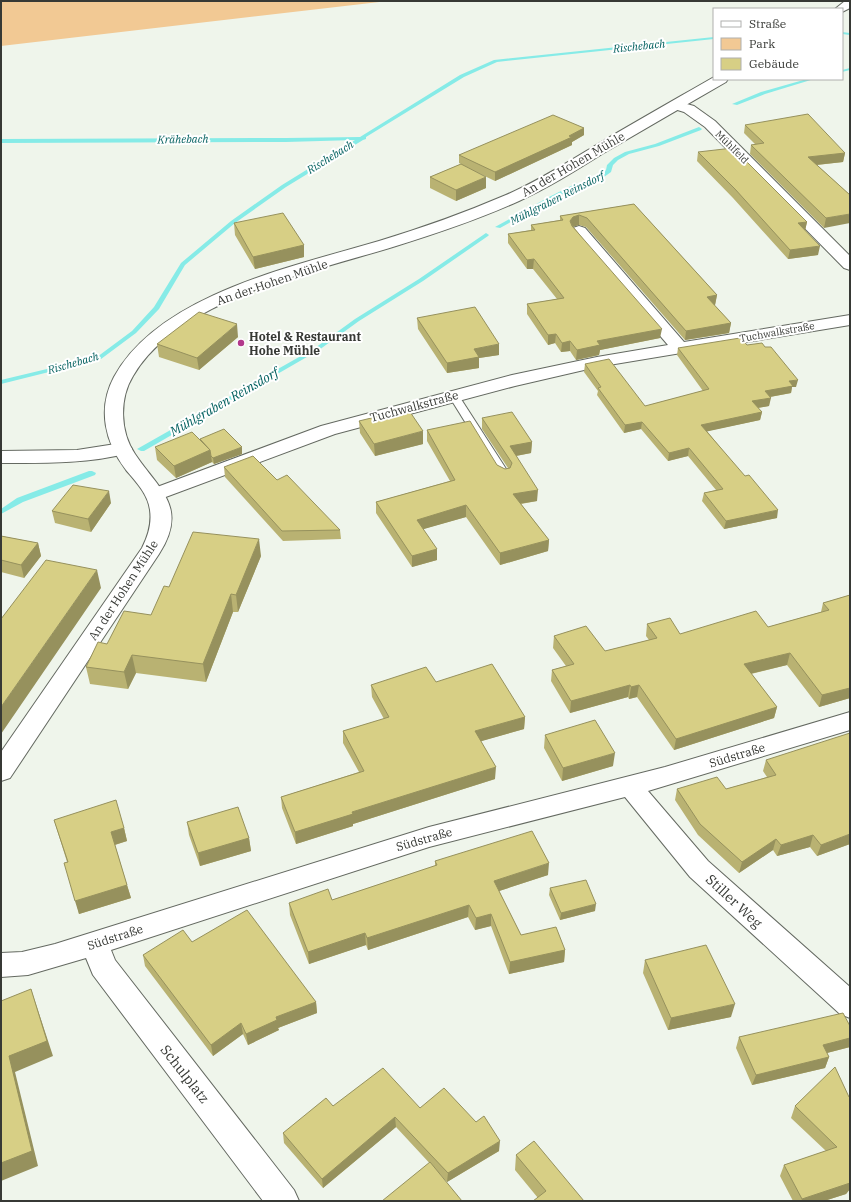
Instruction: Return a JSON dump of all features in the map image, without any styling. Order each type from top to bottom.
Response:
[{"type":"street","name":"An der Hohen Mühle","points":[[1,771],[152,549],[158,535],[161,520],[156,494],[126,457],[116,434],[114,411],[116,399],[124,376],[145,347],[175,323],[214,302],[251,287],[435,228],[500,204],[564,171],[719,80]]},
{"type":"street","name":"Mühlfeld","points":[[676,105],[689,109],[710,124],[850,265]]},
{"type":"street","points":[[579,231],[680,348]]},
{"type":"street","name":"Tuchwalkstraße","points":[[156,494],[328,430],[454,396],[546,373],[680,348],[850,320]]},
{"type":"street","points":[[1,457],[77,456],[100,454],[122,449]]},
{"type":"street","name":"Südstraße","points":[[1,965],[8,966],[29,962],[95,944],[429,837],[631,786],[850,721]]},
{"type":"street","name":"Stiller Weg","points":[[631,786],[639,798],[699,868],[776,940],[850,1004]]},
{"type":"street","name":"Schulplatz","points":[[95,944],[103,966],[283,1201]]},
{"type":"lane","points":[[454,396],[504,475]]},
{"type":"green space","points":[[1,1],[388,1],[1,46]]},
{"type":"building","points":[[808,114],[845,153],[808,157],[850,195],[850,214],[826,218],[751,145],[764,143],[745,125]]},
{"type":"building","points":[[553,115],[584,128],[569,136],[572,137],[495,172],[459,155]]},
{"type":"building","points":[[733,148],[807,222],[798,223],[820,246],[790,250],[735,189],[698,152]]},
{"type":"building","points":[[461,164],[486,177],[456,190],[430,177]]},
{"type":"building","points":[[634,204],[717,295],[707,297],[731,323],[686,331],[587,218],[579,215],[573,217],[570,221],[572,226],[662,329],[597,341],[600,345],[577,350],[570,341],[562,343],[556,334],[548,335],[527,304],[564,298],[534,259],[527,260],[508,234],[535,230],[531,225],[563,220],[560,216]]},
{"type":"building","points":[[283,213],[304,245],[253,257],[234,223]]},
{"type":"building","points":[[475,307],[499,344],[474,349],[479,357],[447,363],[417,318]]},
{"type":"building","points":[[199,312],[237,324],[197,358],[157,344]]},
{"type":"building","points":[[740,338],[747,345],[762,343],[765,347],[771,347],[798,380],[789,381],[793,386],[765,391],[771,398],[752,401],[762,412],[701,425],[745,476],[749,475],[778,510],[726,521],[704,493],[723,489],[689,448],[669,453],[642,422],[625,425],[598,388],[601,387],[585,364],[609,359],[645,406],[709,389],[678,348]]},
{"type":"building","points":[[408,409],[423,431],[374,444],[359,421]]},
{"type":"building","points":[[512,412],[532,442],[510,446],[538,490],[513,494],[549,540],[500,553],[466,505],[417,520],[437,549],[412,556],[376,502],[455,480],[427,430],[470,421],[497,465],[505,469],[510,468],[512,463],[482,418]]},
{"type":"building","points":[[224,429],[242,447],[213,458],[210,450],[200,439]]},
{"type":"building","points":[[192,432],[210,450],[174,466],[155,447]]},
{"type":"building","points":[[253,456],[277,480],[287,475],[340,530],[282,531],[224,467]]},
{"type":"building","points":[[73,485],[109,491],[88,519],[52,511]]},
{"type":"building","points":[[193,532],[259,539],[236,595],[231,594],[203,664],[132,655],[124,672],[86,667],[98,642],[107,644],[124,611],[151,615],[164,586],[169,587]]},
{"type":"building","points":[[1,536],[38,543],[21,565],[1,560]]},
{"type":"building","points":[[46,560],[97,570],[1,707],[1,619]]},
{"type":"building","points":[[850,595],[850,688],[822,695],[790,653],[744,664],[777,707],[676,739],[639,685],[631,687],[630,685],[571,701],[552,670],[574,664],[554,636],[586,626],[605,651],[657,638],[647,624],[670,618],[680,634],[756,611],[768,627],[829,610],[823,603]]},
{"type":"building","points":[[492,664],[525,717],[475,731],[496,767],[352,812],[353,814],[295,832],[281,797],[364,771],[343,731],[389,717],[371,685],[426,667],[436,682]]},
{"type":"building","points":[[595,720],[615,753],[563,768],[545,735]]},
{"type":"building","points":[[850,733],[850,834],[821,845],[813,835],[781,845],[776,839],[742,862],[700,824],[677,789],[717,777],[726,789],[776,775],[766,760]]},
{"type":"building","points":[[116,800],[124,828],[111,832],[127,885],[75,901],[64,863],[68,862],[54,820]]},
{"type":"building","points":[[238,807],[249,838],[198,853],[187,822]]},
{"type":"building","points":[[532,831],[549,863],[494,881],[521,935],[556,927],[565,950],[510,962],[491,914],[476,918],[469,905],[367,938],[365,933],[308,952],[289,903],[328,889],[332,900],[437,865],[435,861]]},
{"type":"building","points":[[586,880],[596,904],[561,913],[550,888]]},
{"type":"building","points":[[247,910],[316,1002],[276,1017],[277,1020],[246,1034],[241,1023],[211,1045],[143,955],[183,930],[192,942]]},
{"type":"building","points":[[706,945],[735,1004],[671,1018],[645,960]]},
{"type":"building","points":[[31,989],[47,1041],[9,1056],[32,1151],[1,1163],[1,1001]]},
{"type":"building","points":[[843,1013],[850,1026],[850,1038],[823,1045],[829,1057],[756,1075],[739,1037]]},
{"type":"building","points":[[835,1067],[849,1097],[850,1096],[850,1183],[802,1199],[784,1165],[837,1147],[795,1106]]},
{"type":"building","points":[[383,1068],[420,1108],[444,1088],[476,1122],[484,1116],[500,1141],[448,1173],[395,1117],[322,1179],[283,1133],[326,1098],[333,1106]]},
{"type":"building","points":[[534,1141],[584,1201],[533,1201],[546,1191],[516,1155]]},
{"type":"building","points":[[430,1162],[462,1201],[382,1201]]},
{"type":"waterway","name":"Rischebach","points":[[843,33],[850,34]]},
{"type":"waterway","name":"Rischebach","points":[[362,138],[462,76],[496,61],[713,38]]},
{"type":"waterway","name":"Mühlgraben Reinsdorf","points":[[843,71],[850,69]]},
{"type":"waterway","name":"Mühlgraben Reinsdorf","points":[[735,104],[763,93],[808,80]]},
{"type":"waterway","name":"Mühlgraben Reinsdorf","points":[[498,227],[573,187],[602,176],[609,171],[610,165],[616,159],[627,153],[657,145],[699,129]]},
{"type":"waterway","name":"Krähebach","points":[[1,141],[286,140],[362,138]]},
{"type":"waterway","name":"Rischebach","points":[[1,382],[99,358],[134,332],[157,308],[183,264],[233,222],[284,186],[362,138]]},
{"type":"waterway","name":"Mühlgraben Reinsdorf","points":[[141,449],[317,349],[357,320],[421,280],[486,235]]},
{"type":"waterway","name":"Mühlgraben Reinsdorf","points":[[1,512],[20,500],[92,473]]},
{"type":"place","name":"Hotel & Restaurant Hohe Mühle","points":[[241,343]]}]
